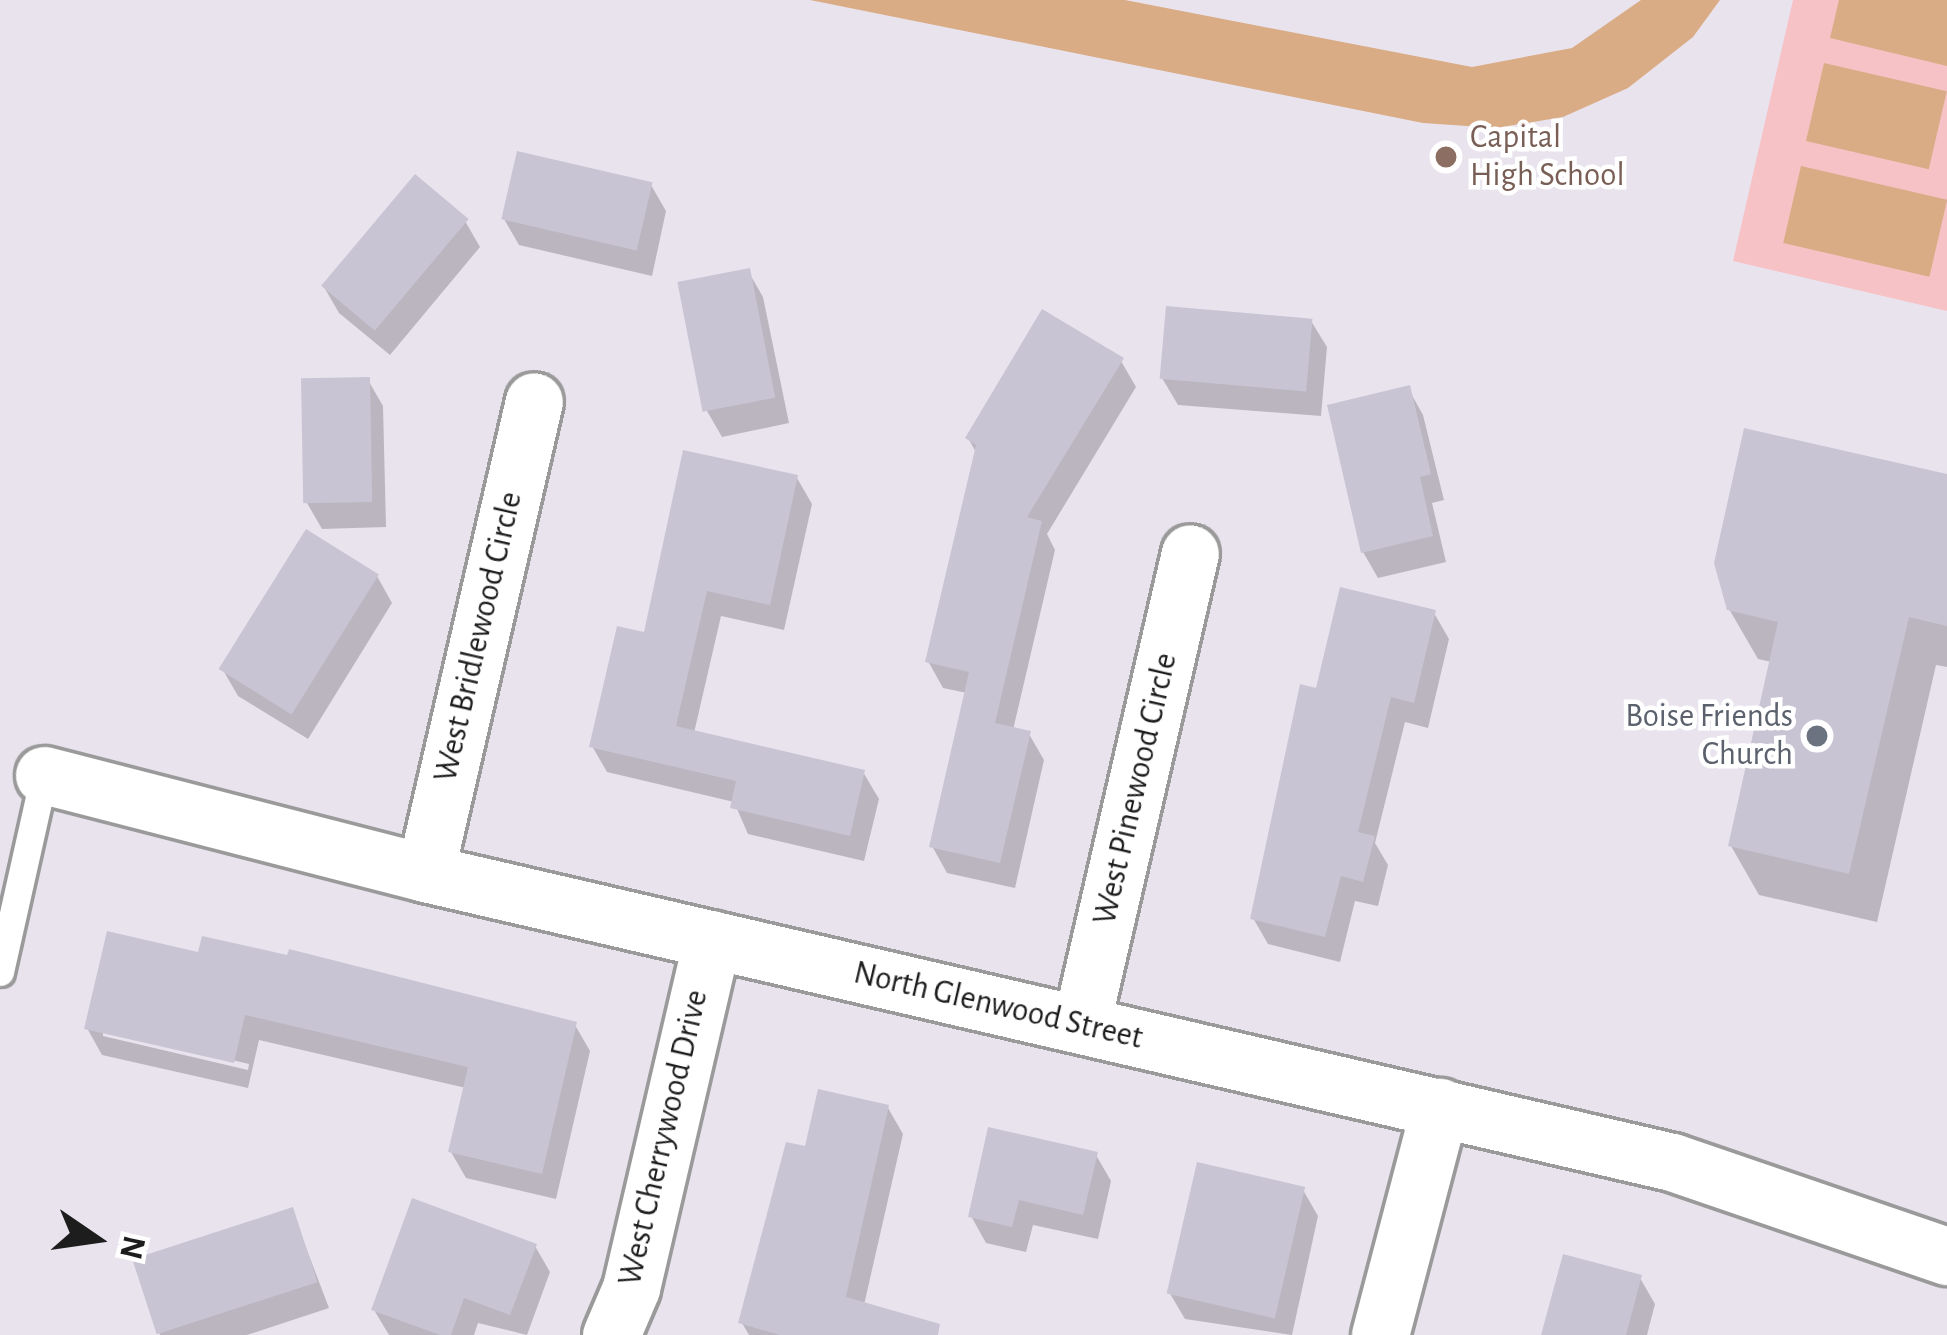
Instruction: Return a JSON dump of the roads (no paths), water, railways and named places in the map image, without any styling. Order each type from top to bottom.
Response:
[{"type":"street","name":"West Bridlewood Circle","points":[[425,873],[534,401]]},
{"type":"street","name":"West Pinewood Circle","points":[[1081,1025],[1190,553]]},
{"type":"street","name":"North Glenwood Street","points":[[44,775],[425,873],[1672,1162],[1947,1256]]},
{"type":"street","name":"West Cherrywood Drive","points":[[611,1335],[631,1288],[712,940]]},
{"type":"street","points":[[1380,1335],[1440,1107]]},
{"type":"lane","points":[[0,972],[44,775]]},
{"type":"place","name":"Capital High School","points":[[1446,157]]},
{"type":"place","name":"Boise Friends Church","points":[[1817,736]]}]
